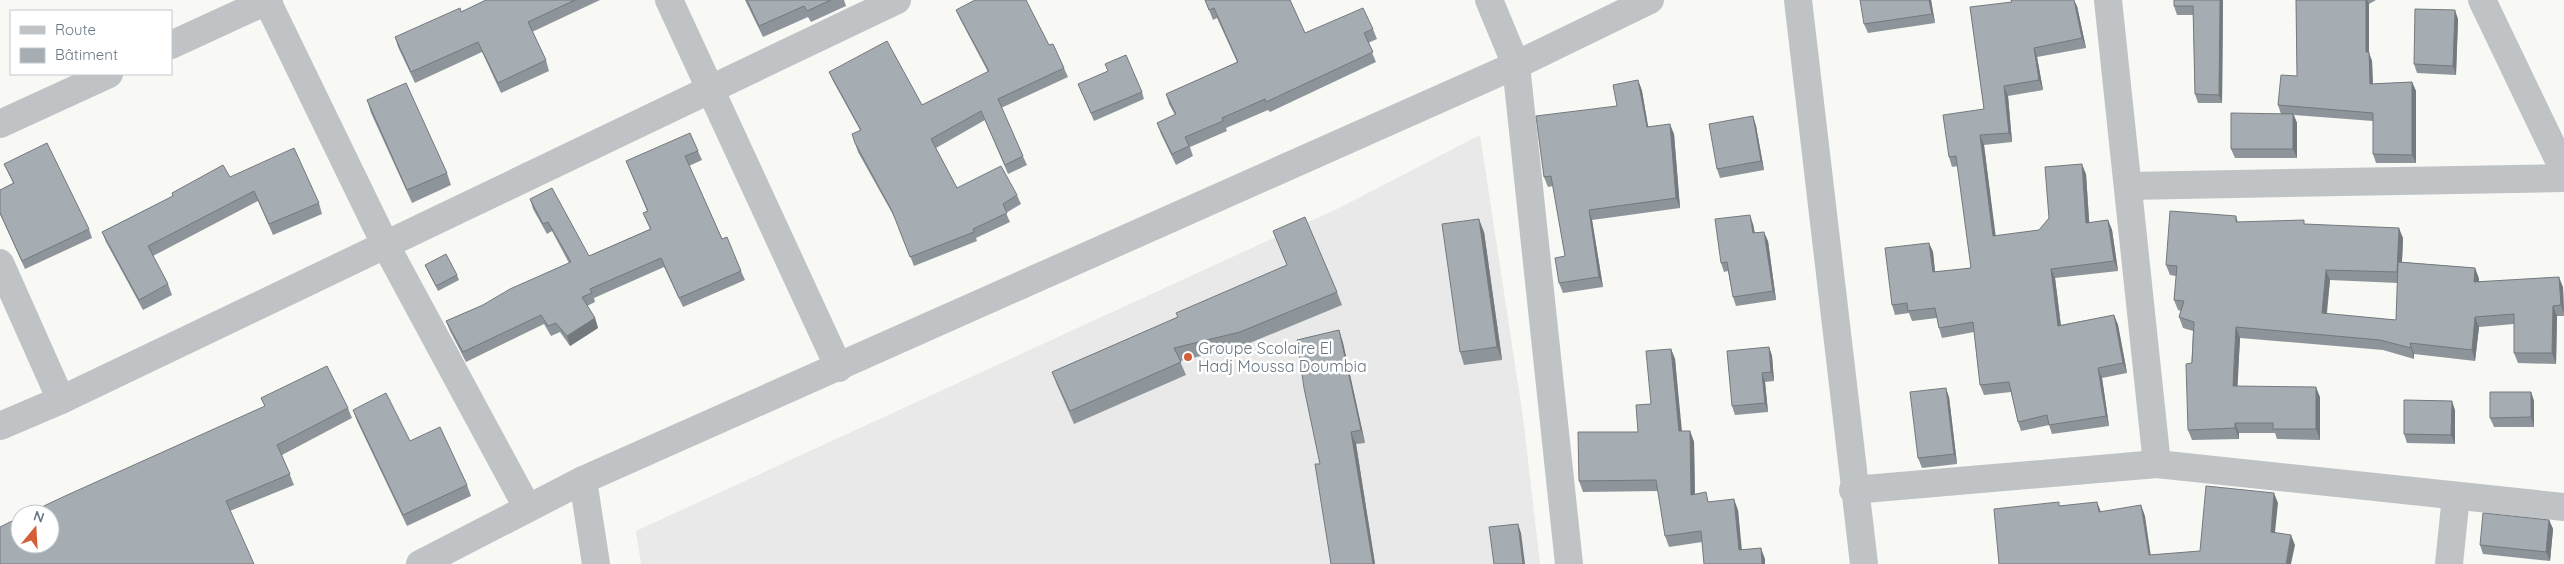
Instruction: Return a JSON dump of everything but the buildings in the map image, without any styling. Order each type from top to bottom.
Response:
[{"type":"street","points":[[172,45],[268,0],[385,244],[527,508]]},
{"type":"street","points":[[668,0],[711,88],[839,368]]},
{"type":"street","points":[[0,426],[61,400],[897,0]]},
{"type":"street","points":[[1489,0],[1516,65],[1569,564]]},
{"type":"street","points":[[420,564],[583,480],[839,368],[1516,65],[1650,0]]},
{"type":"street","points":[[1798,0],[1853,490],[1864,564]]},
{"type":"street","points":[[2108,0],[2157,464]]},
{"type":"street","points":[[2482,0],[2564,171]]},
{"type":"street","points":[[0,124],[107,75]]},
{"type":"street","points":[[2128,186],[2564,178]]},
{"type":"street","points":[[0,263],[61,400]]},
{"type":"street","points":[[1853,490],[2157,464],[2564,507]]},
{"type":"street","points":[[583,480],[596,564]]},
{"type":"street","points":[[2449,564],[2456,496]]},
{"type":"shaded area","name":"Groupe Scolaire El Hadj Moussa Doumbia","points":[[1480,135],[1523,417],[1540,564],[641,564],[636,531],[1341,207]]},
{"type":"place","name":"Groupe Scolaire El Hadj Moussa Doumbia","points":[[1188,357]]}]
